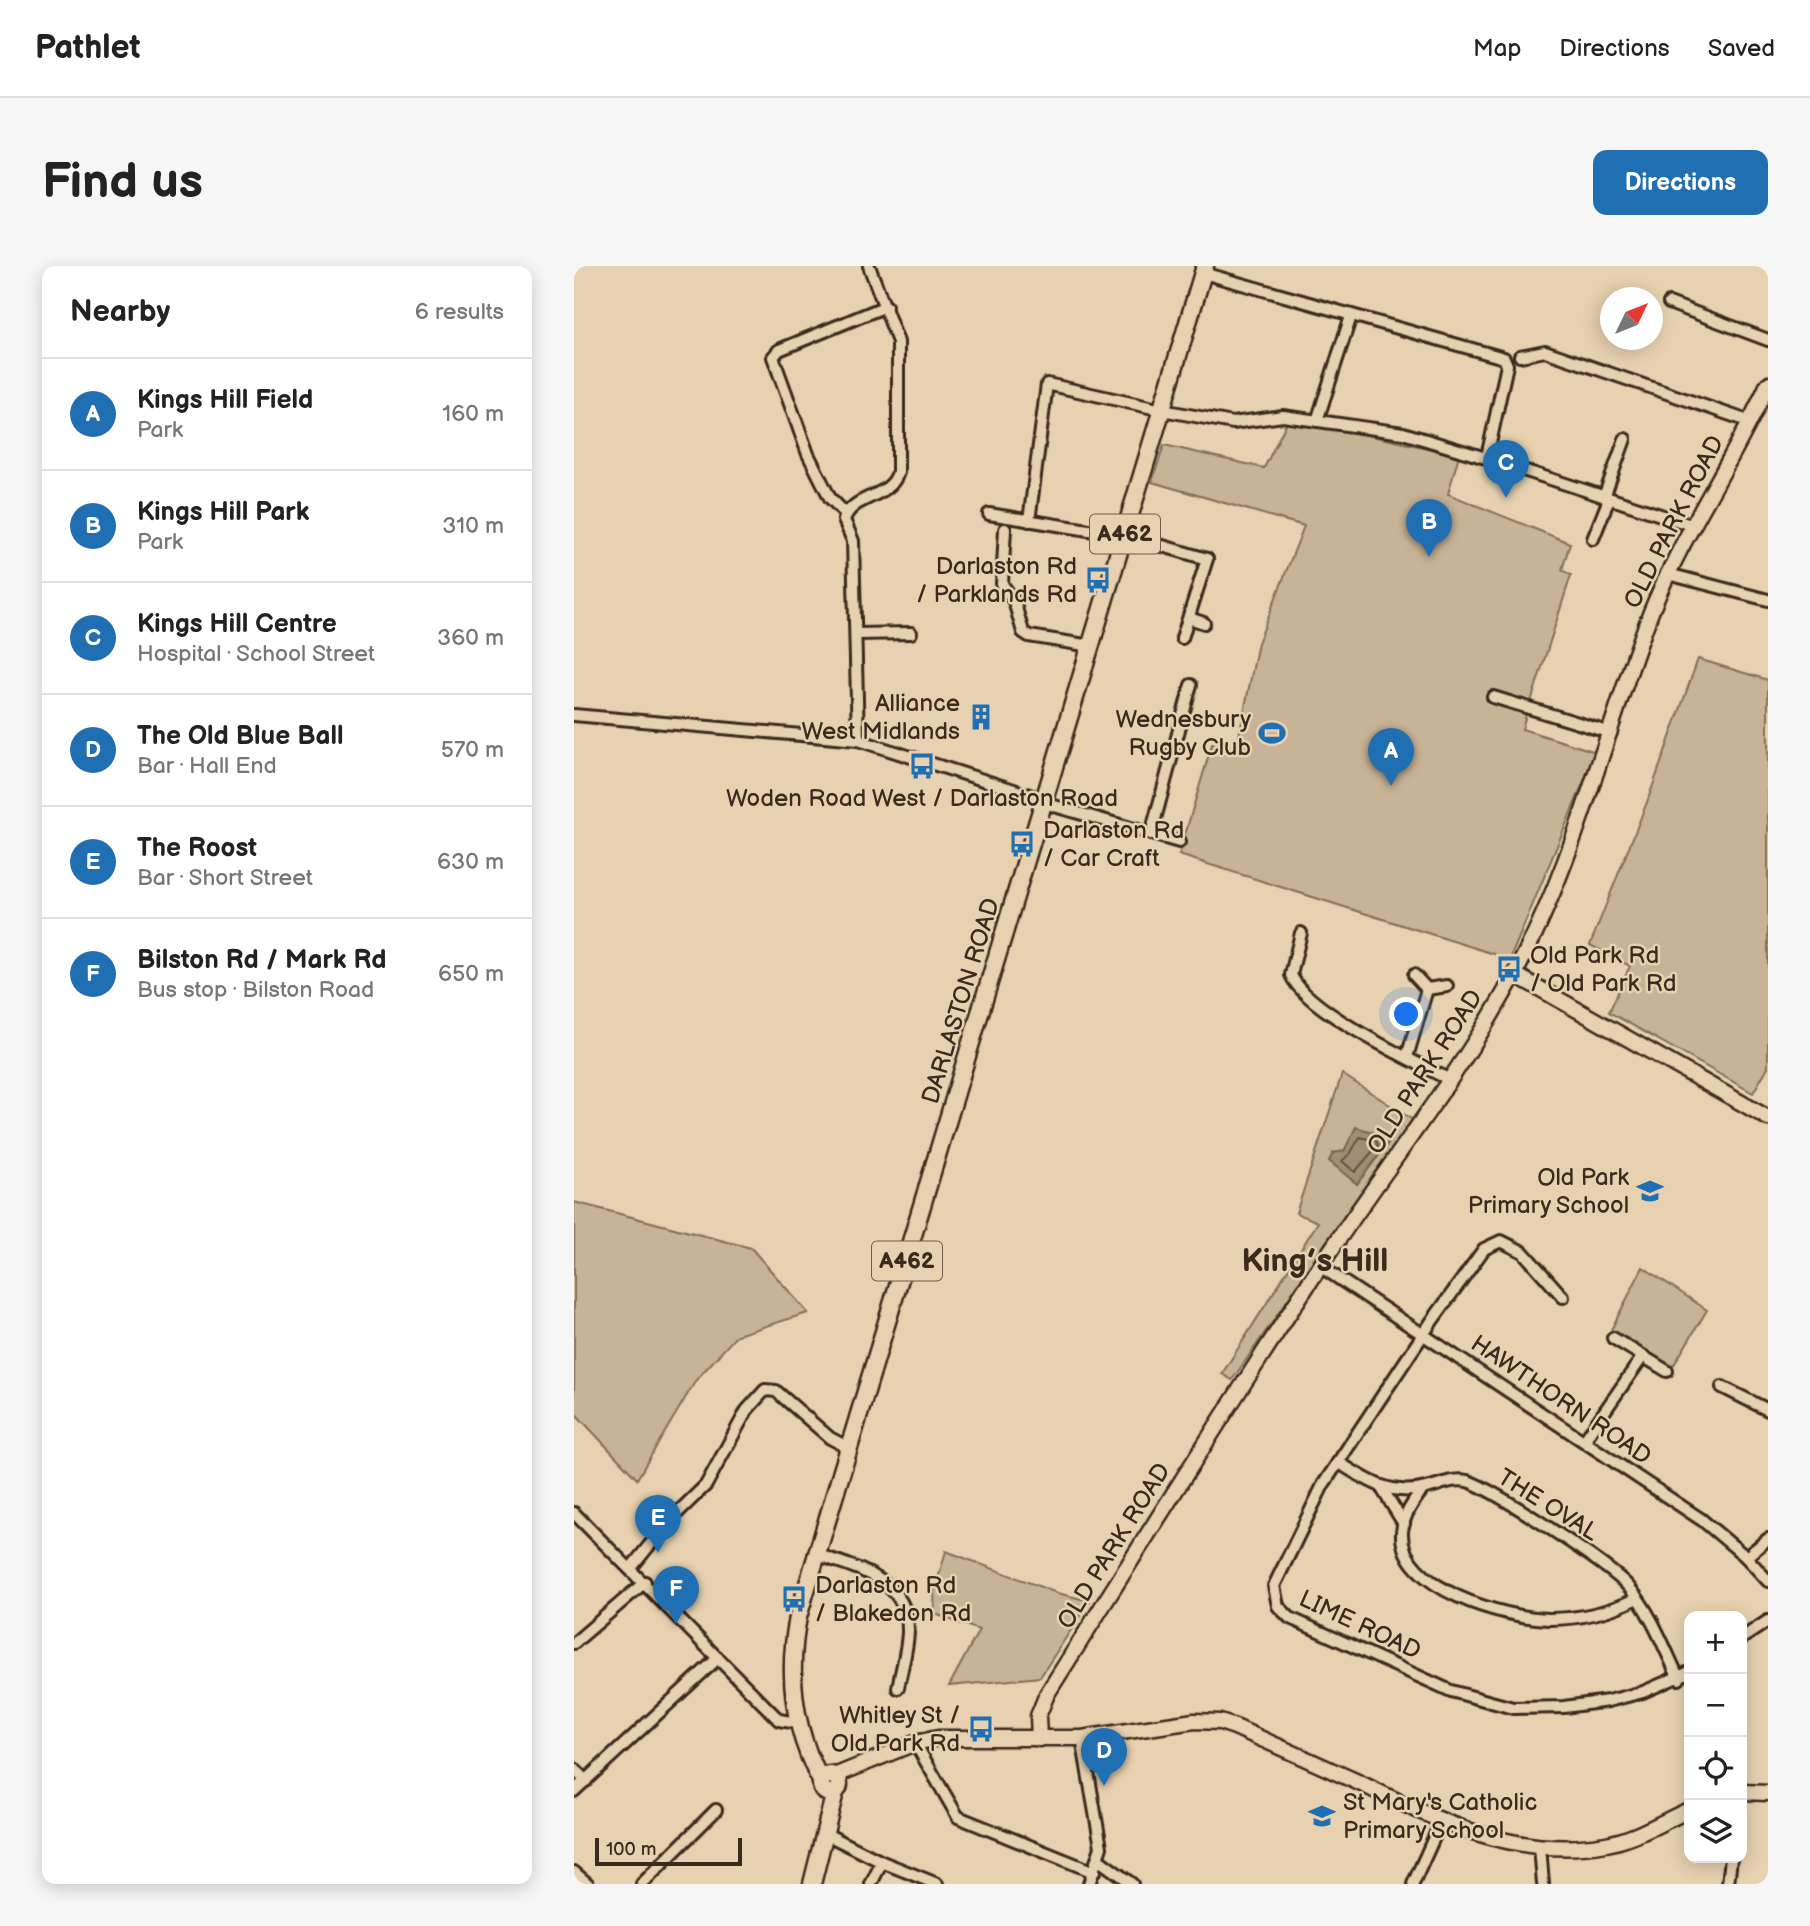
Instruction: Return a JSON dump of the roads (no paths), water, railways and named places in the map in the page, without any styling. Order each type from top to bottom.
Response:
[{"type":"main road","name":"DARLASTON ROAD","points":[[824,1833],[830,1783],[808,1751],[798,1723],[792,1691],[792,1655],[799,1617],[815,1554],[851,1450],[1204,269]]},
{"type":"main road","name":"A462","points":[[812,1884],[824,1833]]},
{"type":"street","points":[[858,740],[853,541],[844,520],[849,509],[890,487],[898,472],[898,342],[869,266]]},
{"type":"street","points":[[1204,269],[1351,316],[1501,356],[1507,360],[1488,457]]},
{"type":"street","points":[[1669,303],[1768,340]]},
{"type":"street","points":[[846,514],[830,498],[808,454],[773,362],[779,350],[886,306]]},
{"type":"street","points":[[1317,421],[1351,316]]},
{"type":"street","points":[[1520,356],[1545,351],[1751,422]]},
{"type":"street","points":[[1028,521],[1047,384],[1233,423],[1283,416],[1403,433],[1509,465]]},
{"type":"street","name":"OLD PARK ROAD","points":[[1039,1739],[1038,1716],[1047,1694],[1320,1266],[1450,1080],[1514,974],[1561,871],[1651,613],[1668,574],[1751,422],[1768,384]]},
{"type":"street","points":[[1593,539],[1625,439]]},
{"type":"street","points":[[1523,470],[1694,526]]},
{"type":"street","points":[[989,514],[1123,538],[1132,537],[1220,563]]},
{"type":"street","points":[[1005,529],[1002,584],[1014,601],[1023,632],[1029,636],[1091,646]]},
{"type":"street","points":[[1182,638],[1207,559]]},
{"type":"street","points":[[1668,574],[1768,600]]},
{"type":"street","points":[[1189,618],[1204,624]]},
{"type":"street","points":[[856,634],[911,633]]},
{"type":"street","points":[[1151,834],[1191,685]]},
{"type":"street","points":[[1493,697],[1611,733]]},
{"type":"street","points":[[574,715],[858,740],[1045,802],[1179,842]]},
{"type":"street","points":[[1301,933],[1291,975],[1300,990],[1363,1035],[1450,1080]]},
{"type":"street","points":[[1514,974],[1768,1118]]},
{"type":"street","points":[[1414,975],[1427,989]]},
{"type":"street","points":[[1427,989],[1447,986]]},
{"type":"street","points":[[1407,1058],[1427,989]]},
{"type":"street","name":"LIME ROAD","points":[[1563,1297],[1523,1252],[1501,1241],[1485,1250],[1424,1334],[1338,1462],[1309,1511],[1274,1586],[1278,1606],[1290,1618],[1451,1691],[1513,1708],[1564,1707],[1608,1701],[1679,1679],[1686,1674]]},
{"type":"street","name":"HAWTHORN ROAD","points":[[1320,1266],[1702,1521],[1746,1557],[1768,1581]]},
{"type":"street","points":[[1613,1338],[1667,1371]]},
{"type":"street","points":[[1584,1441],[1643,1356]]},
{"type":"street","points":[[1722,1387],[1768,1410]]},
{"type":"street","points":[[631,1568],[669,1521],[706,1485],[747,1410],[765,1390],[776,1391],[830,1438],[851,1450]]},
{"type":"street","name":"THE OVAL","points":[[1338,1462],[1381,1488],[1397,1491],[1423,1489],[1459,1480],[1477,1485],[1605,1566],[1637,1598],[1679,1679]]},
{"type":"street","points":[[1381,1488],[1404,1524]]},
{"type":"street","points":[[1423,1489],[1410,1508],[1404,1524],[1406,1550],[1422,1575],[1479,1605],[1511,1615],[1551,1619],[1602,1612],[1637,1598]]},
{"type":"street","points":[[574,1513],[779,1720],[798,1723]]},
{"type":"street","points":[[1746,1557],[1768,1539]]},
{"type":"street","points":[[815,1554],[875,1575],[894,1593],[906,1612],[908,1632],[898,1688]]},
{"type":"street","points":[[574,1643],[645,1582]]},
{"type":"street","points":[[1747,1635],[1768,1621]]},
{"type":"street","points":[[574,1791],[718,1658]]},
{"type":"street","points":[[830,1783],[915,1743],[938,1738],[1083,1738],[1194,1721],[1220,1722],[1281,1747],[1441,1822],[1500,1840],[1540,1846],[1606,1844],[1638,1834],[1684,1812]]},
{"type":"street","points":[[1083,1738],[1101,1836],[1099,1860],[1089,1884]]},
{"type":"street","points":[[915,1743],[958,1817],[1094,1872]]},
{"type":"street","points":[[574,1769],[586,1780]]},
{"type":"street","points":[[1747,1792],[1768,1793]]},
{"type":"street","points":[[642,1884],[716,1810]]},
{"type":"street","points":[[1413,1884],[1441,1822]]},
{"type":"street","points":[[824,1833],[882,1862],[937,1884]]},
{"type":"street","points":[[1540,1846],[1543,1884]]},
{"type":"street","points":[[1099,1860],[1132,1884]]},
{"type":"street","points":[[871,1884],[882,1862]]},
{"type":"street","points":[[1728,1884],[1730,1863]]},
{"type":"street","points":[[574,1872],[587,1884]]},
{"type":"water","points":[[1356,1127],[1392,1138],[1357,1184],[1329,1161],[1333,1153],[1344,1151]]},
{"type":"place","name":"Kings Hill Centre","points":[[1506,498]]},
{"type":"place","name":"Kings Hill Park","points":[[1429,557]]},
{"type":"place","name":"Darlaston Rd / Parklands Rd","points":[[1098,580]]},
{"type":"place","name":"Alliance West Midlands","points":[[981,717]]},
{"type":"place","name":"Wednesbury Rugby Club","points":[[1272,733]]},
{"type":"place","name":"Woden Road West / Darlaston Road","points":[[922,766]]},
{"type":"place","name":"Kings Hill Field","points":[[1391,786]]},
{"type":"place","name":"Darlaston Rd / Car Craft","points":[[1022,844]]},
{"type":"place","name":"Old Park Rd / Old Park Rd","points":[[1509,969]]},
{"type":"place","name":"Old Park Primary School","points":[[1650,1191]]},
{"type":"place","name":"The Roost","points":[[658,1553]]},
{"type":"place","name":"Darlaston Rd / Blakedon Rd","points":[[794,1599]]},
{"type":"place","name":"Bilston Rd / Mark Rd","points":[[676,1624]]},
{"type":"place","name":"Whitley St / Old Park Rd","points":[[981,1729]]},
{"type":"place","name":"The Old Blue Ball","points":[[1104,1786]]},
{"type":"place","name":"St Mary's Catholic Primary School","points":[[1322,1816]]},
{"type":"district","name":"King’s Hill","points":[[1315,1261]]}]
